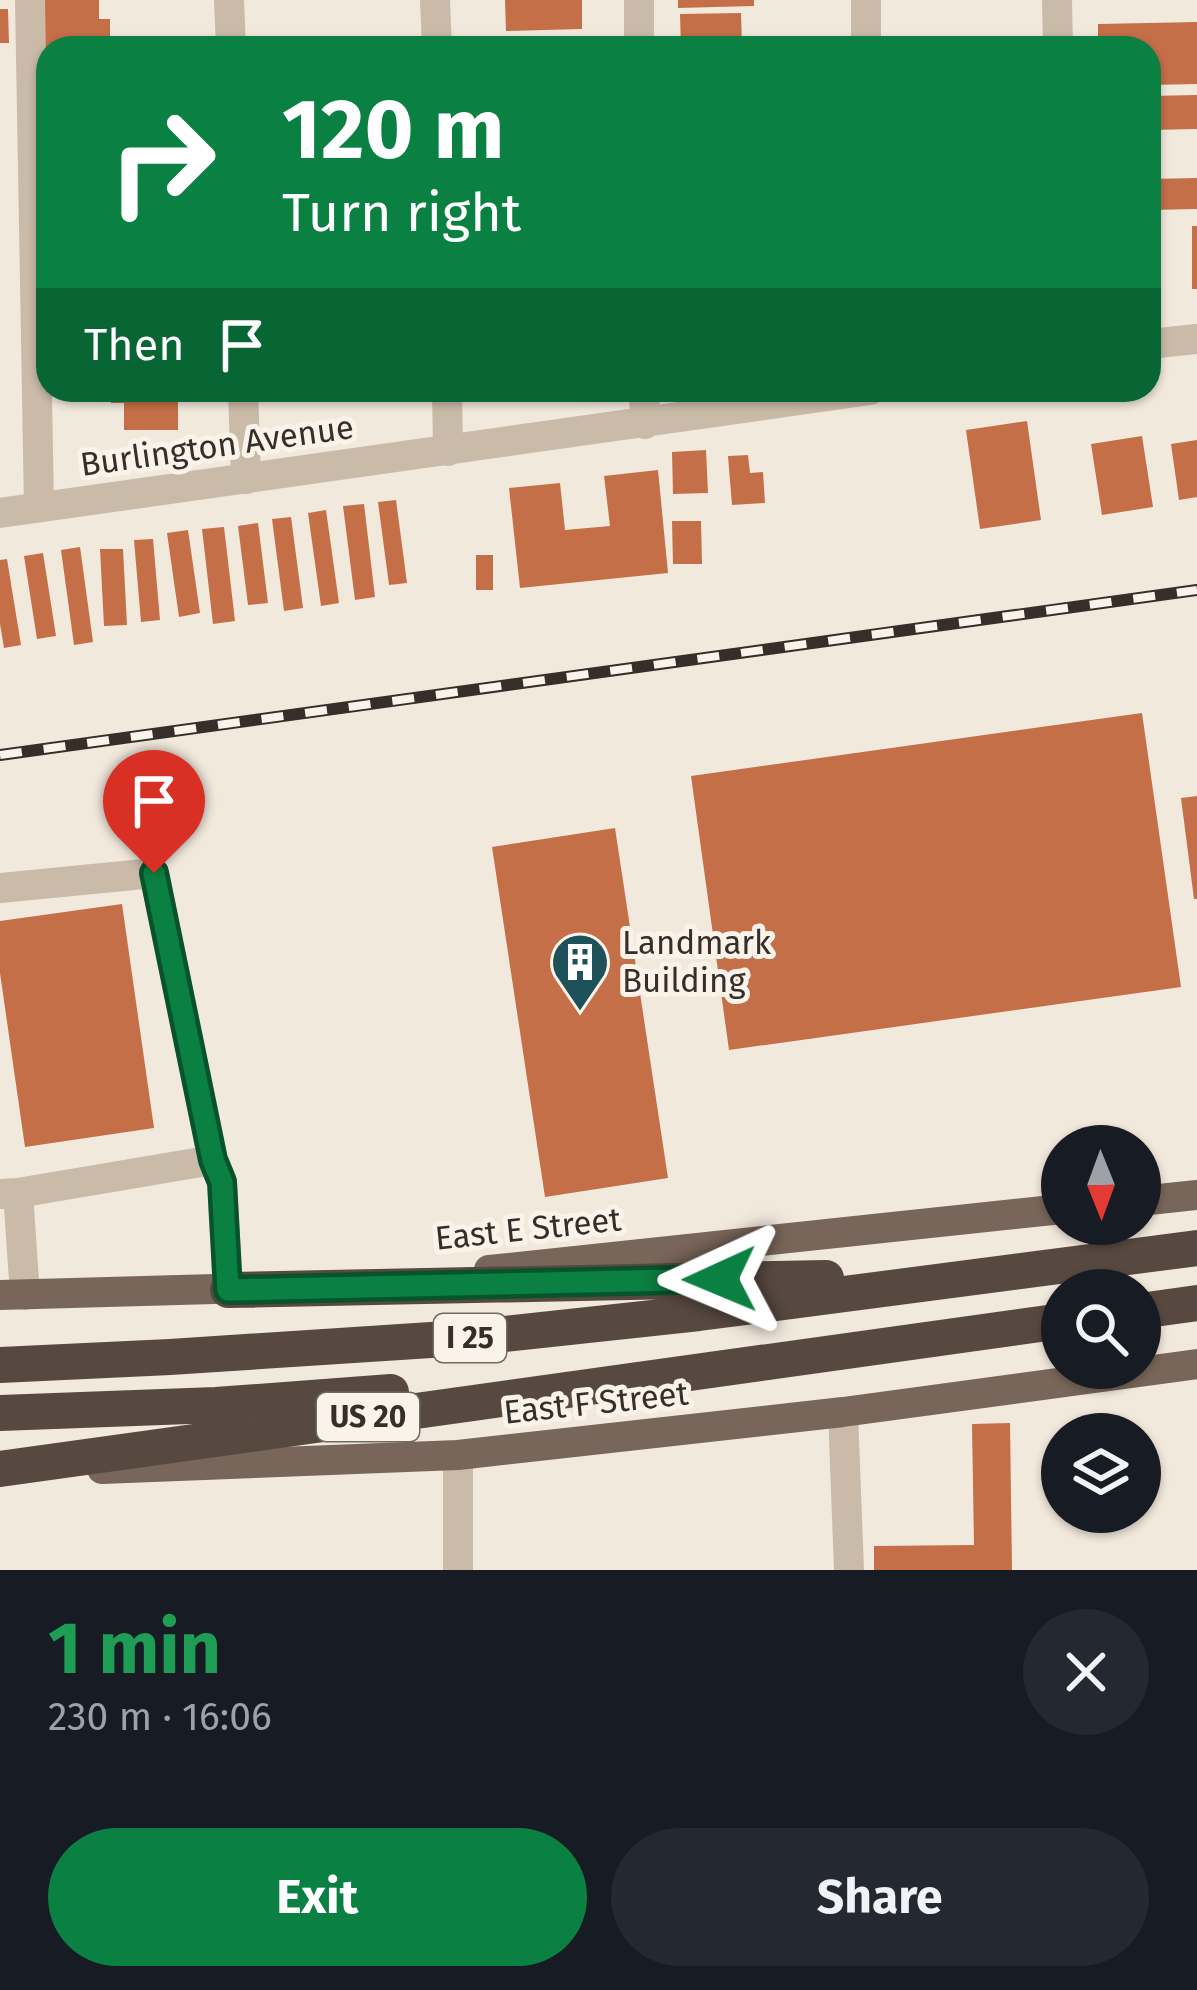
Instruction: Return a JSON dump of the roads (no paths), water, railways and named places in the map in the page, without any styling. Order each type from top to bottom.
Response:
[{"type":"highway","name":"I 25","points":[[0,1364],[477,1337],[1197,1248]]},
{"type":"highway","points":[[228,1290],[809,1277],[938,1283]]},
{"type":"highway","points":[[1161,1308],[1197,1304]]},
{"type":"highway","name":"I 25","points":[[0,1413],[216,1405],[735,1366],[1041,1324]]},
{"type":"highway","name":"US 20","points":[[0,1471],[735,1366]]},
{"type":"main road","points":[[1161,1199],[1197,1195]]},
{"type":"main road","name":"East E Street","points":[[12,1295],[228,1290],[468,1273],[1041,1211]]},
{"type":"main road","name":"East F Street","points":[[0,1471],[458,1455],[843,1412],[1197,1364]]},
{"type":"street","points":[[30,0],[36,380]]},
{"type":"street","points":[[229,0],[230,36]]},
{"type":"street","points":[[435,0],[436,36]]},
{"type":"street","points":[[639,0],[639,36]]},
{"type":"street","points":[[866,0],[866,36]]},
{"type":"street","points":[[1057,0],[1058,36]]},
{"type":"street","points":[[1161,343],[1197,339]]},
{"type":"street","points":[[36,402],[38,506]]},
{"type":"street","points":[[243,402],[246,479]]},
{"type":"street","points":[[447,402],[448,452]]},
{"type":"street","points":[[644,402],[645,424]]},
{"type":"street","name":"Burlington Avenue","points":[[0,513],[790,402]]},
{"type":"street","points":[[0,888],[154,873],[213,1160],[222,1182],[228,1290]]},
{"type":"street","points":[[12,1295],[9,1193],[213,1160]]},
{"type":"street","points":[[843,1412],[849,1570]]},
{"type":"street","points":[[458,1455],[458,1570]]},
{"type":"railway","points":[[0,755],[1197,590]]},
{"type":"place","name":"Landmark Building","points":[[580,1013]]}]
